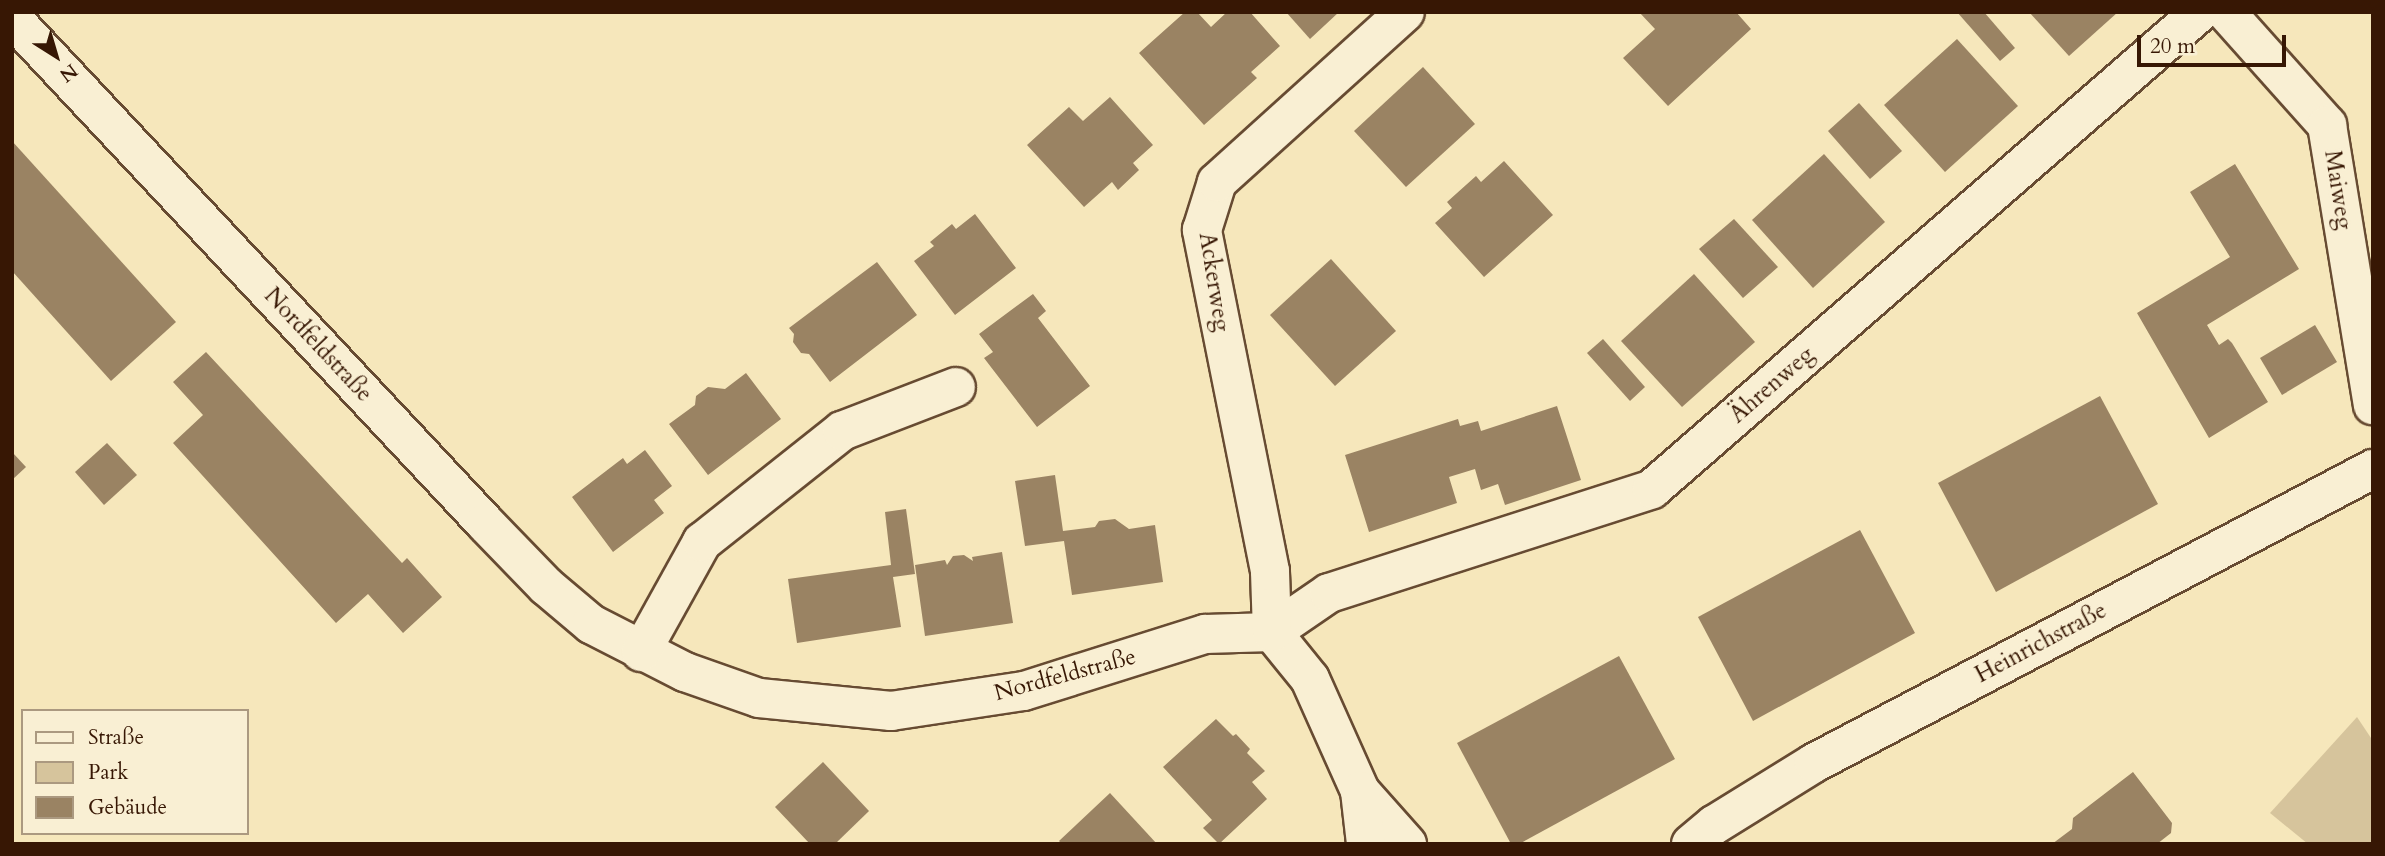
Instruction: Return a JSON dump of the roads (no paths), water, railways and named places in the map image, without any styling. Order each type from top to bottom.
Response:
[{"type":"street","name":"Ackerweg","points":[[1272,632],[1270,571],[1202,230],[1217,182],[1405,12]]},
{"type":"street","name":"Ährenweg","points":[[1272,632],[1329,593],[1652,489],[2200,12]]},
{"type":"street","name":"Maiweg","points":[[2226,12],[2327,125],[2373,405]]},
{"type":"street","name":"Nordfeldstraße","points":[[12,18],[546,586],[592,624],[641,652],[685,672],[759,698],[891,712],[1024,691],[1205,634],[1272,632]]},
{"type":"street","points":[[641,652],[702,542],[842,431],[956,387]]},
{"type":"street","name":"Heinrichstraße","points":[[1663,844],[1702,834],[1814,763],[2373,470]]},
{"type":"street","points":[[1272,632],[1310,679],[1360,791],[1407,844]]},
{"type":"street","points":[[1360,791],[1366,844]]}]
